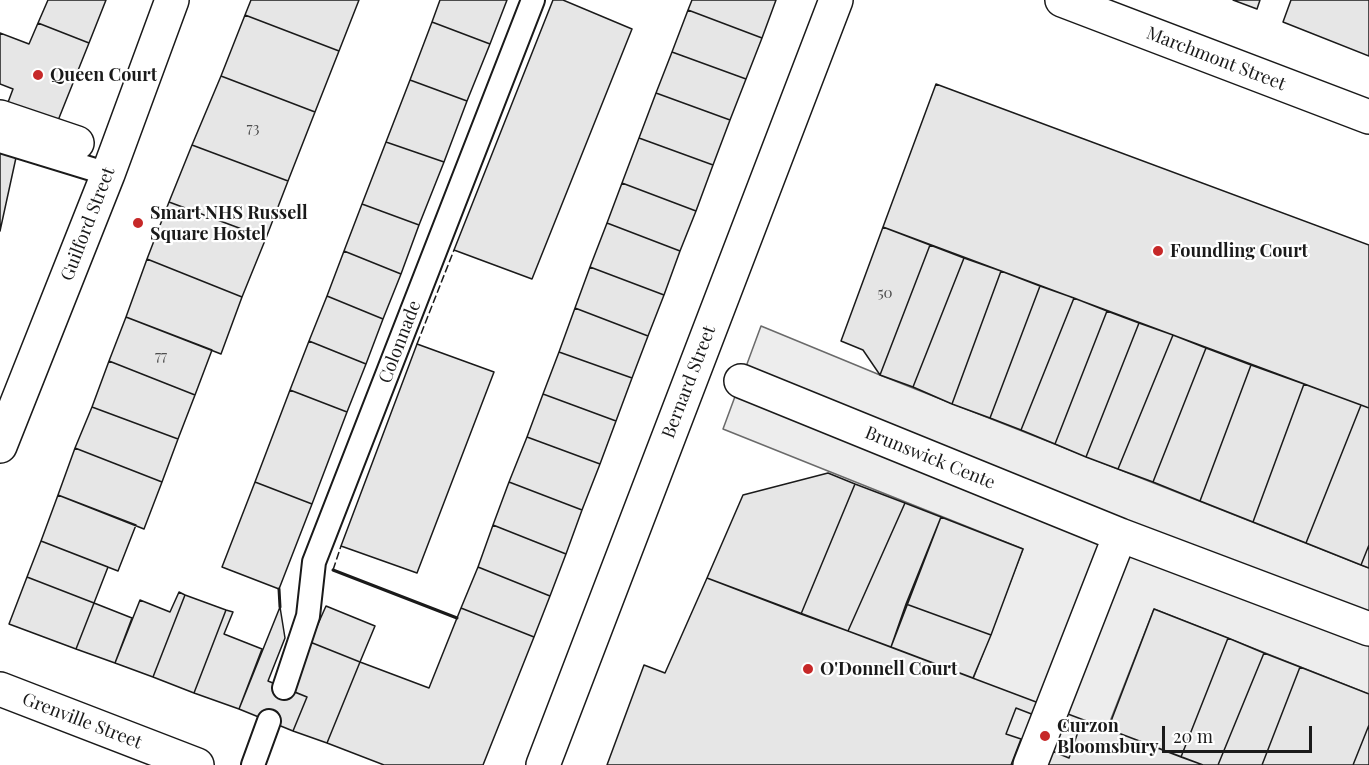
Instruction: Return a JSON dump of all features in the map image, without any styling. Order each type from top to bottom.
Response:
[{"type":"main road","name":"Guilford Street","points":[[0,447],[108,174],[172,0]]},
{"type":"main road","name":"Bernard Street","points":[[543,765],[836,0]]},
{"type":"main road","name":"Marchmont Street","points":[[1062,0],[1369,117]]},
{"type":"main road","points":[[0,117],[77,143]]},
{"type":"main road","name":"Brunswick Cente","points":[[741,381],[1120,535],[1369,629]]},
{"type":"main road","points":[[1030,765],[1120,535]]},
{"type":"main road","name":"Grenville Street","points":[[0,689],[197,765]]},
{"type":"lane","name":"Colonnade","points":[[284,688],[308,616],[314,562],[533,0]]},
{"type":"lane","points":[[0,141],[108,174]]},
{"type":"lane","points":[[253,765],[269,721]]},
{"type":"shaded area","points":[[761,326],[1369,568],[1369,694],[1154,609],[1093,765],[940,765],[1023,549],[723,429]]},
{"type":"building","points":[[48,0],[106,0],[89,43],[38,23]]},
{"type":"building","points":[[251,0],[359,0],[339,51],[245,15]]},
{"type":"building","points":[[440,0],[507,0],[490,44],[432,22]]},
{"type":"building","points":[[553,0],[563,0],[632,29],[532,279],[454,250]]},
{"type":"building","points":[[692,0],[776,0],[762,38],[688,10]]},
{"type":"building","points":[[1233,0],[1260,0],[1257,9]]},
{"type":"building","points":[[1291,0],[1369,0],[1369,56],[1283,22]]},
{"type":"building","points":[[688,10],[762,38],[746,79],[672,52]]},
{"type":"building","points":[[245,15],[339,51],[315,112],[221,76]]},
{"type":"building","points":[[432,22],[490,44],[467,101],[410,80]]},
{"type":"building","name":"Queen Court","points":[[38,23],[89,43],[57,123],[7,105],[13,89],[0,84],[0,33],[29,44]]},
{"type":"building","points":[[672,52],[746,79],[730,120],[656,93]]},
{"type":"building","points":[[221,76],[315,112],[288,181],[192,145]]},
{"type":"building","points":[[410,80],[467,101],[444,162],[386,142]]},
{"type":"building","name":"Foundling Court","points":[[936,84],[1369,245],[1369,408],[883,227]]},
{"type":"building","points":[[656,93],[730,120],[713,165],[639,138]]},
{"type":"building","points":[[639,138],[713,165],[696,211],[622,183]]},
{"type":"building","points":[[386,142],[444,162],[419,225],[362,204]]},
{"type":"building","points":[[192,145],[288,181],[266,238],[169,202]]},
{"type":"building","points":[[0,148],[17,153],[0,231]]},
{"type":"building","points":[[622,183],[696,211],[680,251],[607,223]]},
{"type":"building","points":[[169,202],[266,238],[242,297],[147,259]]},
{"type":"building","points":[[362,204],[419,225],[401,274],[344,251]]},
{"type":"building","points":[[607,223],[680,251],[664,295],[590,267]]},
{"type":"building","points":[[883,227],[930,245],[880,375],[863,350],[841,341]]},
{"type":"building","points":[[930,245],[964,258],[913,387],[880,375]]},
{"type":"building","points":[[344,251],[401,274],[383,319],[327,296]]},
{"type":"building","points":[[964,258],[1001,271],[952,404],[913,387]]},
{"type":"building","points":[[147,259],[242,297],[221,354],[126,317]]},
{"type":"building","points":[[590,267],[664,295],[648,336],[575,308]]},
{"type":"building","points":[[1001,271],[1040,286],[990,418],[952,404]]},
{"type":"building","points":[[1040,286],[1074,298],[1021,430],[990,418]]},
{"type":"building","points":[[327,296],[383,319],[366,364],[309,341]]},
{"type":"building","points":[[1074,298],[1107,311],[1055,444],[1021,430]]},
{"type":"building","points":[[575,308],[648,336],[632,378],[559,352]]},
{"type":"building","points":[[1107,311],[1139,323],[1086,457],[1055,444]]},
{"type":"building","points":[[126,317],[212,350],[195,395],[109,361]]},
{"type":"building","points":[[1139,323],[1173,335],[1118,469],[1086,457]]},
{"type":"building","points":[[1173,335],[1206,348],[1153,482],[1118,469]]},
{"type":"building","points":[[309,341],[366,364],[347,412],[290,390]]},
{"type":"building","points":[[417,344],[494,372],[417,573],[341,546]]},
{"type":"building","points":[[1206,348],[1251,365],[1200,501],[1153,482]]},
{"type":"building","points":[[559,352],[632,378],[616,421],[543,394]]},
{"type":"building","points":[[109,361],[195,395],[178,439],[92,407]]},
{"type":"building","points":[[1251,365],[1304,384],[1253,522],[1200,501]]},
{"type":"building","points":[[1304,384],[1361,405],[1306,543],[1253,522]]},
{"type":"building","points":[[290,390],[347,412],[312,504],[255,482]]},
{"type":"building","points":[[543,394],[616,421],[600,464],[527,437]]},
{"type":"building","points":[[1361,405],[1369,408],[1369,545],[1361,565],[1306,543]]},
{"type":"building","points":[[92,407],[178,439],[162,482],[75,448]]},
{"type":"building","points":[[527,437],[600,464],[582,510],[509,482]]},
{"type":"building","points":[[75,448],[162,482],[144,529],[58,495]]},
{"type":"building","points":[[828,473],[855,484],[801,614],[707,578],[743,495]]},
{"type":"building","points":[[255,482],[312,504],[279,589],[222,567]]},
{"type":"building","points":[[509,482],[582,510],[566,554],[493,525]]},
{"type":"building","points":[[855,484],[905,503],[848,631],[801,614]]},
{"type":"building","points":[[58,495],[136,525],[118,571],[41,541]]},
{"type":"building","points":[[905,503],[941,517],[891,647],[848,631]]},
{"type":"building","points":[[941,517],[1023,549],[991,635],[906,604]]},
{"type":"building","points":[[493,525],[566,554],[550,596],[478,567]]},
{"type":"building","points":[[41,541],[108,567],[94,603],[27,577]]},
{"type":"building","points":[[1369,545],[1369,568],[1361,565]]},
{"type":"building","points":[[478,567],[550,596],[534,637],[461,608]]},
{"type":"building","points":[[27,577],[94,603],[76,649],[9,624]]},
{"type":"building","name":"O'Donnell Court","points":[[707,578],[1203,765],[607,765],[644,665],[665,673]]},
{"type":"building","points":[[179,592],[185,595],[153,677],[115,663],[140,600],[170,612]]},
{"type":"building","points":[[185,595],[226,610],[194,693],[153,677]]},
{"type":"building","points":[[94,603],[132,618],[115,663],[76,649]]},
{"type":"building","points":[[906,604],[991,635],[973,678],[891,647]]},
{"type":"building","points":[[326,606],[375,626],[360,662],[310,642]]},
{"type":"building","points":[[280,607],[285,638],[268,681],[307,697],[293,731],[239,709]]},
{"type":"building","points":[[461,608],[534,637],[483,765],[384,765],[327,743],[360,662],[429,688]]},
{"type":"building","points":[[1154,609],[1228,638],[1181,757],[1108,729]]},
{"type":"building","points":[[226,610],[233,612],[224,634],[262,649],[239,709],[194,693]]},
{"type":"building","points":[[1228,638],[1264,653],[1218,765],[1203,765],[1181,757]]},
{"type":"building","points":[[310,642],[360,662],[327,743],[293,731],[307,697],[292,691]]},
{"type":"building","points":[[1264,653],[1300,667],[1262,765],[1218,765]]},
{"type":"building","points":[[1300,667],[1369,694],[1369,725],[1353,765],[1262,765]]},
{"type":"building","name":"Curzon Bloomsbury","points":[[1016,708],[1078,732],[1069,758],[1052,751],[1046,765],[1011,765],[1021,739],[1006,734]]},
{"type":"building","points":[[1369,725],[1369,765],[1353,765]]},
{"type":"fence","points":[[417,344],[454,250]]},
{"type":"fence","points":[[333,570],[341,546]]},
{"type":"wall","points":[[333,570],[457,618]]},
{"type":"wall","points":[[279,589],[280,607]]},
{"type":"place","name":"Queen Court","points":[[38,75]]},
{"type":"place","name":"Smart NHS Russell Square Hostel","points":[[138,223]]},
{"type":"place","name":"Foundling Court","points":[[1158,251]]},
{"type":"place","name":"O'Donnell Court","points":[[808,669]]},
{"type":"place","name":"Curzon Bloomsbury","points":[[1045,736]]}]
